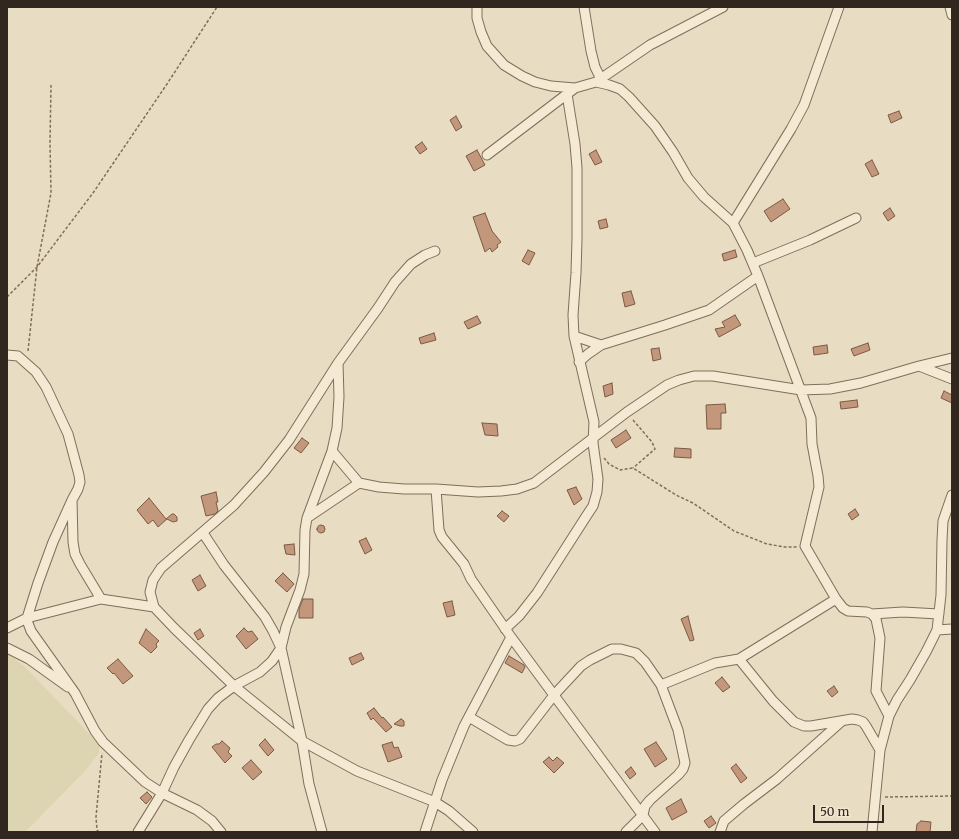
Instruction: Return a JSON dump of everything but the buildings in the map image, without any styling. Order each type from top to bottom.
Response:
[{"type":"street","points":[[477,7],[477,18],[487,46],[504,65],[535,82],[551,86],[575,88]]},
{"type":"street","points":[[584,7],[591,51],[599,81]]},
{"type":"street","points":[[487,155],[575,88],[599,81],[650,45],[723,7]]},
{"type":"street","points":[[733,223],[791,129],[804,105],[839,7]]},
{"type":"street","points":[[950,7],[952,15]]},
{"type":"street","points":[[599,81],[620,89],[655,126],[673,152],[688,178],[704,197],[733,223],[753,263],[801,390],[810,418],[812,444],[819,487],[805,546],[836,600],[848,611],[867,612],[872,614],[903,612],[939,614]]},
{"type":"street","points":[[505,629],[519,616],[537,593],[593,506],[597,492],[598,478],[593,441],[594,422],[574,336],[573,315],[577,239],[576,168],[575,144],[567,94]]},
{"type":"street","points":[[753,263],[810,240],[856,218]]},
{"type":"street","points":[[435,251],[425,255],[411,264],[395,282],[338,363],[312,406],[281,451],[234,505],[161,568],[153,580],[150,592],[154,607],[174,628],[234,686],[302,741],[357,771],[435,802],[454,815],[473,832]]},
{"type":"street","points":[[579,362],[601,345],[706,312],[720,304],[758,276]]},
{"type":"street","points":[[574,336],[601,345]]},
{"type":"street","points":[[9,353],[18,356],[27,363],[36,372],[46,387],[68,434],[80,482],[50,548],[38,583],[27,618],[31,631],[75,693],[95,731],[103,742],[145,782],[162,793],[197,810],[212,821],[221,832]]},
{"type":"street","points":[[332,451],[359,482],[379,487],[500,492],[517,489],[543,478],[593,441],[627,412],[667,385],[679,380],[694,376],[713,376],[801,390],[830,388],[860,383],[952,358]]},
{"type":"street","points":[[138,832],[162,793],[185,746],[208,709],[218,698],[234,686],[260,672],[272,661],[281,648],[286,627],[300,590],[304,574],[305,530],[307,518],[332,451],[337,428],[339,398],[338,363]]},
{"type":"street","points":[[919,366],[952,379]]},
{"type":"street","points":[[307,518],[359,482]]},
{"type":"street","points":[[436,489],[439,530],[442,537],[464,564],[471,579],[505,629],[655,832]]},
{"type":"street","points":[[872,832],[880,750],[889,716],[937,630],[943,520],[952,495]]},
{"type":"street","points":[[72,500],[72,542],[75,554],[101,599]]},
{"type":"street","points":[[203,533],[224,565],[264,617],[281,648],[302,741],[309,784],[322,832]]},
{"type":"street","points":[[7,628],[27,618],[101,599],[154,607]]},
{"type":"street","points":[[661,685],[715,664],[739,659],[836,600]]},
{"type":"street","points":[[872,614],[876,619],[880,638],[876,692],[889,716]]},
{"type":"street","points":[[937,630],[952,629]]},
{"type":"street","points":[[425,832],[454,748],[511,637]]},
{"type":"street","points":[[7,648],[30,659],[75,693]]},
{"type":"street","points":[[469,717],[508,740],[515,741],[520,739],[554,695],[581,666],[590,660],[612,650],[621,649],[636,654],[645,662],[661,685],[678,730],[684,763],[683,769],[678,775],[650,800],[645,806],[643,815],[626,832]]},
{"type":"street","points":[[739,659],[773,701],[794,722],[804,726],[852,719],[863,722],[880,750]]},
{"type":"street","points":[[720,832],[724,821],[748,800],[777,780],[842,721]]},
{"type":"path","points":[[7,297],[37,267],[93,193],[217,7]]},
{"type":"path","points":[[27,363],[37,267],[51,193],[51,85]]},
{"type":"path","points":[[593,441],[609,464],[614,468],[620,470],[633,468],[655,449],[652,442],[627,412]]},
{"type":"path","points":[[633,468],[676,495],[693,503],[734,531],[767,544],[786,547],[805,546]]},
{"type":"path","points":[[99,832],[97,830],[96,817],[103,742]]},
{"type":"path","points":[[875,797],[952,796]]},
{"type":"shaded area","points":[[7,653],[26,668],[99,744],[99,753],[84,772],[25,832],[7,832]]}]
